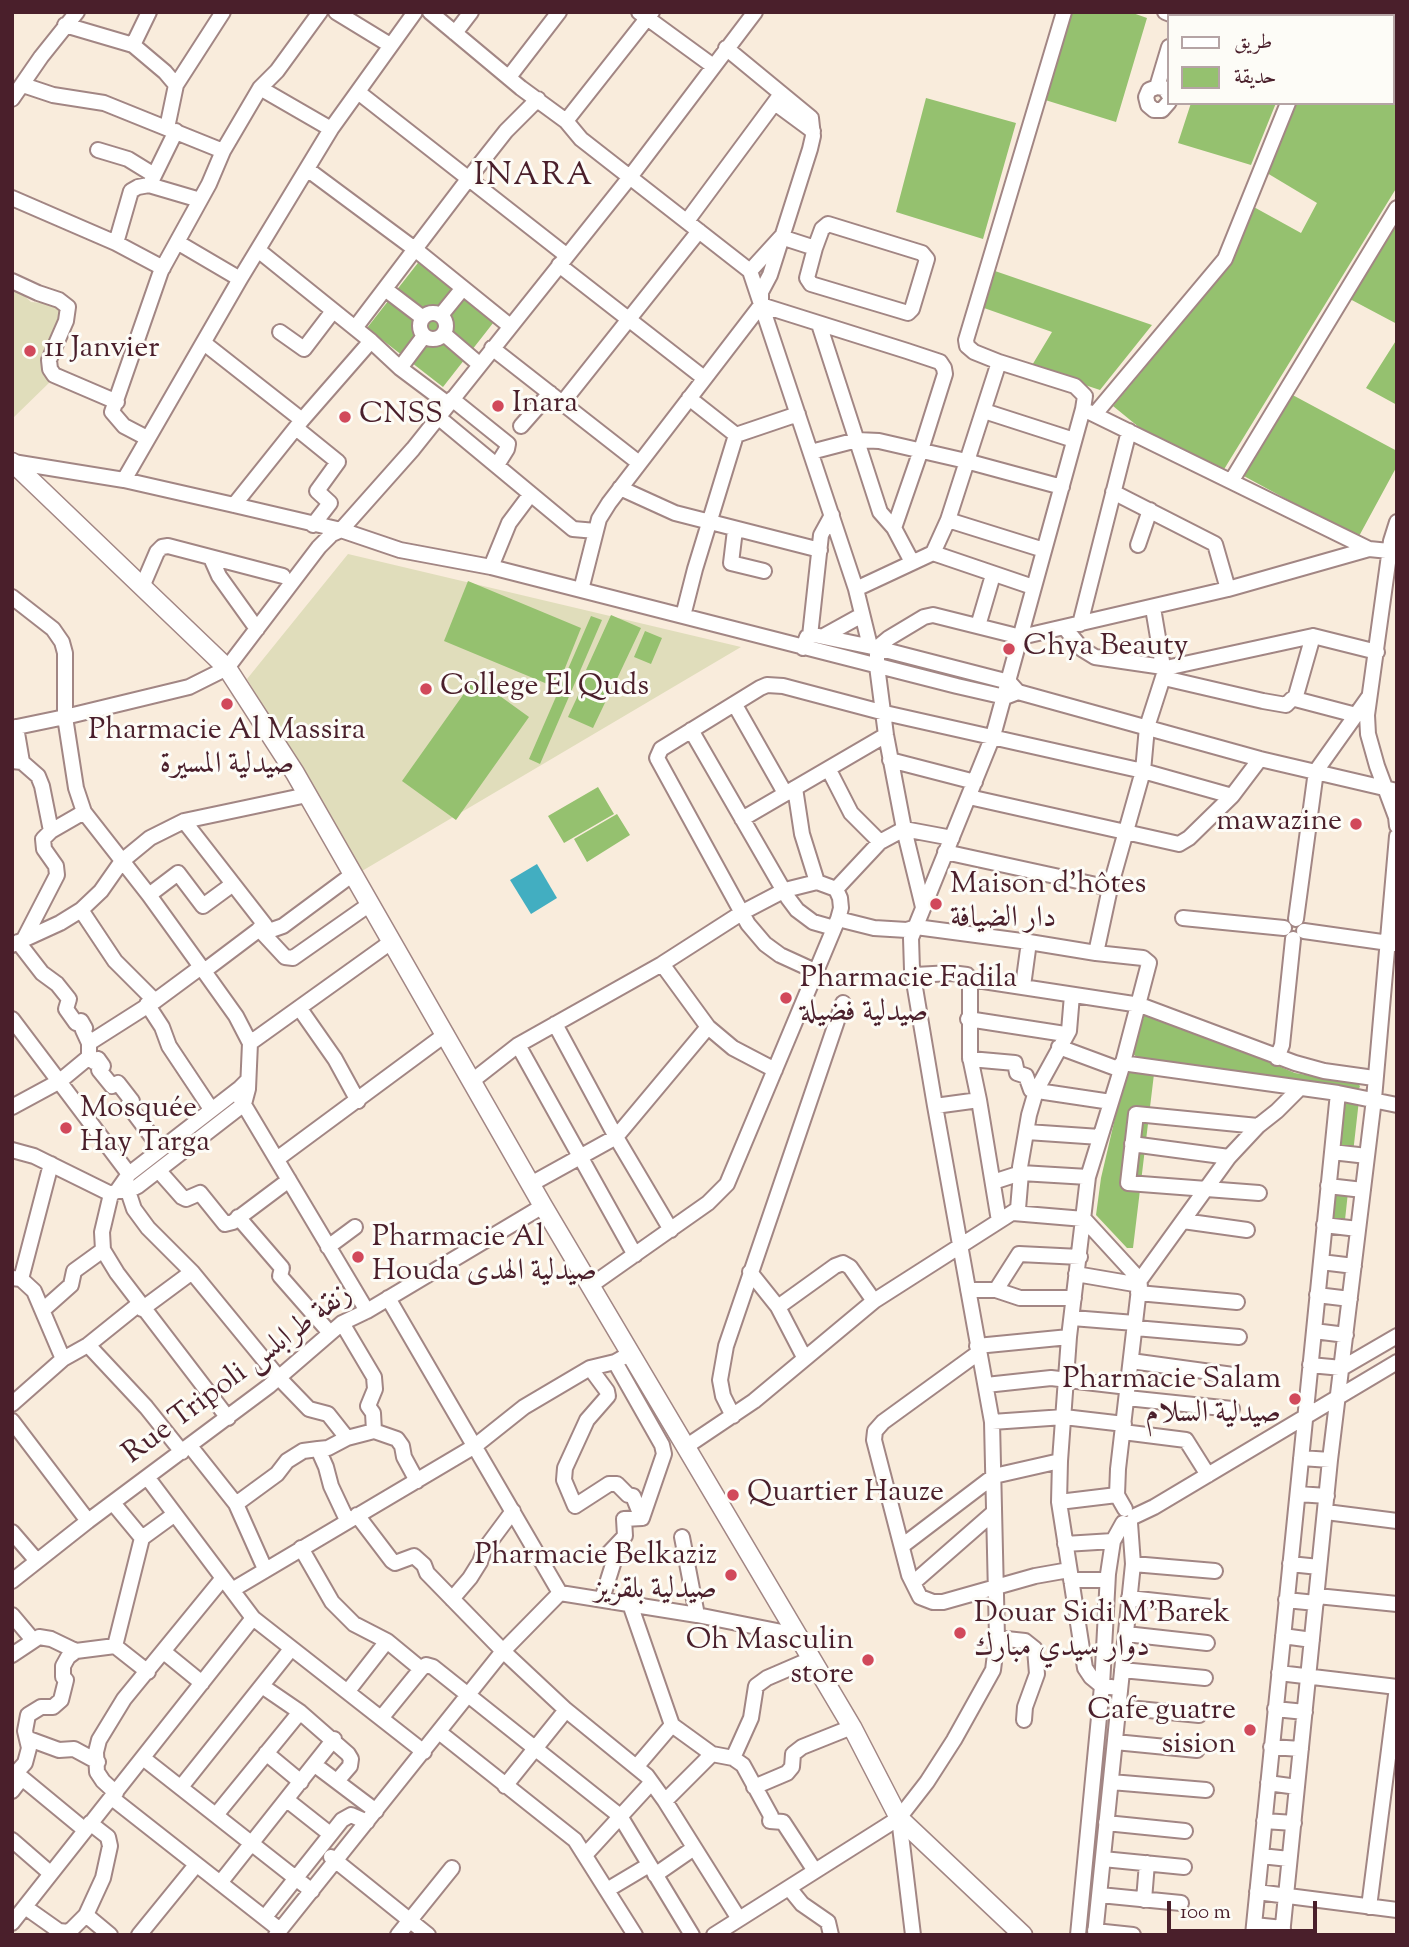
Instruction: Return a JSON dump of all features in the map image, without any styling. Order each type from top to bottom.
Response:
[{"type":"main road","points":[[12,462],[227,668],[307,794],[543,1206],[852,1727],[899,1818],[1023,1935]]},
{"type":"street","points":[[12,99],[77,12]]},
{"type":"street","points":[[133,46],[149,12]]},
{"type":"street","points":[[116,243],[131,191],[152,180],[172,130],[176,85],[223,12]]},
{"type":"street","points":[[147,438],[119,421],[112,412],[163,268],[223,151],[260,88],[277,71],[320,12]]},
{"type":"street","points":[[335,12],[390,45]]},
{"type":"street","points":[[124,480],[240,279],[331,129],[415,12]]},
{"type":"street","points":[[430,12],[521,88],[566,121],[581,139],[750,271],[874,647],[890,760],[923,908]]},
{"type":"street","points":[[455,33],[471,12]]},
{"type":"street","points":[[509,77],[559,12]]},
{"type":"street","points":[[51,831],[38,776],[17,762],[14,727],[190,687],[227,668],[319,547],[332,534],[341,530],[438,417],[631,177],[755,12]]},
{"type":"street","points":[[1064,12],[966,340],[967,346],[974,352],[1080,388],[1086,396],[1089,412]]},
{"type":"street","points":[[566,121],[646,14],[713,66]]},
{"type":"street","points":[[65,25],[133,46],[165,72],[176,85]]},
{"type":"street","points":[[582,590],[599,519],[761,304],[761,292],[770,275],[810,149],[813,131],[726,48]]},
{"type":"street","points":[[1166,91],[1168,62]]},
{"type":"street","points":[[23,85],[53,95],[104,103],[122,113],[223,151]]},
{"type":"street","points":[[260,88],[331,129]]},
{"type":"street","points":[[358,92],[469,177],[630,319],[704,378]]},
{"type":"street","points":[[355,328],[469,177],[506,131],[538,99]]},
{"type":"street","points":[[687,220],[778,99]]},
{"type":"street","points":[[714,1935],[899,1818],[937,1767],[988,1683],[993,1670],[997,1638],[997,1586],[992,1422],[912,970],[911,938],[1011,690],[1033,587],[1074,440],[1089,412],[1225,259],[1287,105]]},
{"type":"street","points":[[98,150],[128,159],[152,180],[200,200]]},
{"type":"street","points":[[307,169],[416,250],[510,326]]},
{"type":"street","points":[[12,198],[116,243],[163,268]]},
{"type":"street","points":[[1232,480],[1397,208]]},
{"type":"street","points":[[828,225],[922,253],[926,265],[912,309],[903,313],[811,284],[807,278],[815,248],[822,229],[828,225]]},
{"type":"street","points":[[563,402],[699,231]]},
{"type":"street","points":[[781,237],[815,248]]},
{"type":"street","points":[[750,271],[781,237]]},
{"type":"street","points":[[177,242],[240,279]]},
{"type":"street","points":[[258,250],[371,341],[400,368],[508,444],[508,449],[496,465]]},
{"type":"street","points":[[12,281],[59,300],[68,307],[66,321],[49,360],[54,374],[117,402]]},
{"type":"street","points":[[441,315],[463,288]]},
{"type":"street","points":[[386,289],[423,318]]},
{"type":"street","points":[[761,304],[940,362],[944,374],[894,528]]},
{"type":"street","points":[[280,332],[304,349],[333,311]]},
{"type":"street","points":[[434,312],[441,315],[447,324],[444,334],[437,339],[424,336],[420,324],[423,318],[434,312]]},
{"type":"street","points":[[819,324],[880,512],[894,528],[912,562]]},
{"type":"street","points":[[444,334],[479,364]]},
{"type":"street","points":[[400,368],[424,336]]},
{"type":"street","points":[[234,505],[371,341]]},
{"type":"street","points":[[204,343],[299,424],[338,462],[317,491],[330,503],[313,525]]},
{"type":"street","points":[[492,348],[639,463]]},
{"type":"street","points":[[856,589],[933,553],[948,520],[999,362]]},
{"type":"street","points":[[522,426],[550,393]]},
{"type":"street","points":[[689,398],[736,435]]},
{"type":"street","points":[[984,411],[1074,440]]},
{"type":"street","points":[[1089,412],[1369,549]]},
{"type":"street","points":[[736,435],[798,414]]},
{"type":"street","points":[[438,417],[573,529],[596,531]]},
{"type":"street","points":[[1080,624],[1129,431]]},
{"type":"street","points":[[683,617],[736,435]]},
{"type":"street","points":[[811,452],[857,440],[879,441],[967,461],[1062,488]]},
{"type":"street","points":[[12,462],[124,480],[234,505],[341,530],[400,550],[491,567],[683,617],[812,640],[874,647],[1011,690],[1260,759],[1391,790]]},
{"type":"street","points":[[620,488],[657,507],[735,530],[820,550]]},
{"type":"street","points":[[1113,492],[1215,544],[1228,589]]},
{"type":"street","points":[[491,567],[509,523],[530,495]]},
{"type":"street","points":[[1138,545],[1150,510]]},
{"type":"street","points":[[812,640],[821,535],[832,515]]},
{"type":"street","points":[[948,520],[1044,550]]},
{"type":"street","points":[[1397,522],[1367,715],[1368,734],[1391,790],[1397,826]]},
{"type":"street","points":[[735,530],[731,563],[764,571]]},
{"type":"street","points":[[874,647],[928,615],[939,615],[1021,636],[1153,608],[1392,545]]},
{"type":"street","points":[[142,587],[157,552],[162,547],[175,547],[284,576]]},
{"type":"street","points":[[933,553],[1033,587]]},
{"type":"street","points":[[211,558],[219,576],[257,629]]},
{"type":"street","points":[[978,626],[993,575]]},
{"type":"street","points":[[12,597],[53,629],[62,642],[65,653],[65,717],[76,788],[84,812],[149,895],[236,1016],[250,1043],[248,1080],[240,1098],[208,1132],[159,1171],[118,1192]]},
{"type":"street","points":[[1096,953],[1110,888],[1143,771],[1147,727],[1164,671],[1153,608]]},
{"type":"street","points":[[812,640],[862,615]]},
{"type":"street","points":[[1065,628],[1082,649],[1095,656],[1164,671],[1286,705],[1295,699],[1356,715]]},
{"type":"street","points":[[1164,671],[1313,636],[1377,652]]},
{"type":"street","points":[[1295,699],[1313,636]]},
{"type":"street","points":[[812,640],[877,666],[1011,690]]},
{"type":"street","points":[[815,971],[793,963],[765,944],[748,924],[657,758],[661,749],[760,688],[775,685],[885,713],[1143,771],[1232,796]]},
{"type":"street","points":[[1277,1058],[1282,1045],[1294,929],[1316,771],[1369,697]]},
{"type":"street","points":[[735,705],[790,791],[817,881]]},
{"type":"street","points":[[691,730],[797,909],[813,922],[907,930],[916,927],[1148,960],[1140,1005],[1088,1177],[1069,1337],[1060,1461],[1059,1502],[1085,1668],[1102,1686],[1119,1688]]},
{"type":"street","points":[[742,819],[886,735]]},
{"type":"street","points":[[969,797],[1182,844],[1232,796],[1260,759]]},
{"type":"street","points":[[890,760],[975,782]]},
{"type":"street","points":[[829,770],[851,813],[880,842]]},
{"type":"street","points":[[18,942],[81,910],[101,891],[122,861],[150,838],[184,821],[307,794]]},
{"type":"street","points":[[18,942],[57,876],[56,866],[42,844],[43,839],[51,831],[84,812]]},
{"type":"street","points":[[184,821],[265,925],[261,931]]},
{"type":"street","points":[[835,889],[880,842],[904,829],[952,838]]},
{"type":"street","points":[[1338,1093],[1253,1930],[1283,1932],[1330,1460],[1392,944],[1397,836]]},
{"type":"street","points":[[945,852],[1110,888]]},
{"type":"street","points":[[149,895],[178,873],[203,906],[233,884]]},
{"type":"street","points":[[12,1107],[60,1081],[89,1050],[151,1002],[261,931],[283,926],[353,874]]},
{"type":"street","points":[[472,1081],[518,1045],[662,964],[743,912],[785,890],[817,881],[835,889],[841,908],[836,923],[727,1184],[717,1195],[671,1230],[590,1286]]},
{"type":"street","points":[[261,931],[285,957],[293,958],[370,904]]},
{"type":"street","points":[[81,910],[115,961],[151,1002],[169,1046],[205,1114],[208,1132]]},
{"type":"street","points":[[1183,918],[1294,929],[1392,944]]},
{"type":"street","points":[[18,942],[42,973],[57,984],[69,999],[66,1009],[76,1023],[81,1021],[85,1028],[83,1030],[94,1062],[98,1059],[103,1066],[99,1070],[112,1086],[118,1083],[132,1101],[128,1105],[161,1149]]},
{"type":"street","points":[[1023,986],[1029,942]]},
{"type":"street","points":[[250,1043],[391,943]]},
{"type":"street","points":[[662,964],[708,1027],[733,1048],[775,1070]]},
{"type":"street","points":[[915,975],[967,975],[970,979],[1140,1005],[1277,1058],[1324,1071],[1374,1078]]},
{"type":"street","points":[[970,979],[970,1059],[999,1221]]},
{"type":"street","points":[[687,1446],[775,1385],[804,1357],[874,1301],[1018,1209],[1020,1167],[1029,1115],[1036,1091],[1070,1025],[1072,995]]},
{"type":"street","points":[[733,1416],[721,1388],[720,1372],[750,1272],[843,1003]]},
{"type":"street","points":[[300,1009],[335,1059],[358,1101]]},
{"type":"street","points":[[12,1019],[129,1174]]},
{"type":"street","points":[[968,1020],[1062,1041],[1122,1066],[1338,1093],[1397,1105]]},
{"type":"street","points":[[555,1024],[616,1137],[671,1230]]},
{"type":"street","points":[[531,1184],[616,1137],[708,1027]]},
{"type":"street","points":[[277,1159],[446,1034]]},
{"type":"street","points":[[518,1045],[635,1255]]},
{"type":"street","points":[[970,1059],[1015,1063],[1017,1073],[1026,1076],[1029,1089],[1111,1102]]},
{"type":"street","points":[[1133,1935],[1095,1933],[1133,1564],[1128,1518],[1117,1495],[1140,1286],[1229,1157],[1300,1088]]},
{"type":"street","points":[[228,1418],[141,1306],[103,1250],[102,1232],[118,1192],[129,1174],[205,1114],[240,1098]]},
{"type":"street","points":[[240,1098],[367,1311]]},
{"type":"street","points":[[935,1106],[979,1100]]},
{"type":"street","points":[[1258,1126],[1136,1114],[1128,1183],[1259,1193]]},
{"type":"street","points":[[1027,1132],[1100,1137]]},
{"type":"street","points":[[1132,1144],[1229,1157]]},
{"type":"street","points":[[12,1150],[34,1156],[118,1192],[148,1228],[192,1272],[279,1378],[309,1409],[328,1414],[347,1438]]},
{"type":"street","points":[[1332,1152],[1367,1156]]},
{"type":"street","points":[[51,1164],[17,1278],[34,1291],[44,1309],[63,1359]]},
{"type":"street","points":[[159,1171],[182,1197],[186,1199],[200,1194],[225,1224],[233,1222],[289,1180]]},
{"type":"street","points":[[993,1182],[1021,1173],[1088,1177]]},
{"type":"street","points":[[1328,1186],[1363,1190]]},
{"type":"street","name":"Rue Tripoli زنقة طرابلس","points":[[12,1581],[88,1521],[228,1418],[342,1323],[367,1311],[543,1206]]},
{"type":"street","points":[[1013,1213],[1084,1219],[1140,1286]]},
{"type":"street","points":[[238,1217],[282,1268],[280,1276],[330,1333]]},
{"type":"street","points":[[1183,1221],[1247,1230]]},
{"type":"street","points":[[1324,1225],[1358,1229]]},
{"type":"street","points":[[328,1247],[355,1227]]},
{"type":"street","points":[[44,1309],[71,1285],[74,1271],[103,1250]]},
{"type":"street","points":[[996,1290],[1019,1254],[1080,1257]]},
{"type":"street","points":[[1321,1262],[1354,1266]]},
{"type":"street","points":[[778,1307],[835,1266],[844,1263],[850,1267],[874,1301]]},
{"type":"street","points":[[12,1404],[63,1359],[88,1345],[192,1272]]},
{"type":"street","points":[[750,1272],[778,1307],[804,1357]]},
{"type":"street","points":[[1076,1274],[1237,1302]]},
{"type":"street","points":[[968,1290],[996,1290],[1020,1298],[1074,1298]]},
{"type":"street","points":[[1317,1296],[1350,1299]]},
{"type":"street","points":[[388,1297],[560,1592]]},
{"type":"street","points":[[1072,1318],[1239,1337]]},
{"type":"street","points":[[342,1323],[374,1377],[375,1389],[368,1406],[373,1413],[374,1431]]},
{"type":"street","points":[[1314,1331],[1346,1335]]},
{"type":"street","points":[[1310,1365],[1342,1368],[1397,1336]]},
{"type":"street","points":[[1069,1337],[978,1350],[883,1422],[875,1431],[874,1440],[909,1575],[920,1597],[933,1602],[943,1602],[1035,1576],[1070,1575],[1108,1580]]},
{"type":"street","points":[[88,1345],[236,1504],[265,1569]]},
{"type":"street","points":[[560,1592],[503,1651],[278,1932],[265,1917],[196,1865],[114,1795],[99,1777],[96,1752],[99,1740],[124,1699],[227,1584],[265,1569],[417,1481],[475,1446],[524,1407],[590,1368],[615,1362],[631,1353]]},
{"type":"street","points":[[1131,1361],[1233,1375]]},
{"type":"street","points":[[615,1362],[664,1451],[642,1518]]},
{"type":"street","points":[[1077,1935],[1102,1686],[1113,1541],[1128,1518],[1208,1475],[1397,1362]]},
{"type":"street","points":[[590,1368],[608,1396],[587,1420],[565,1468],[565,1486],[575,1506],[609,1484],[617,1484],[633,1496],[642,1518]]},
{"type":"street","points":[[986,1385],[1051,1378],[1232,1409]]},
{"type":"street","points":[[992,1422],[1064,1418],[1186,1440],[1208,1475]]},
{"type":"street","points":[[12,1421],[88,1521]]},
{"type":"street","points":[[236,1504],[303,1451],[328,1448],[347,1438],[374,1431],[397,1438],[417,1481]]},
{"type":"street","points":[[318,1449],[331,1486],[352,1518],[392,1561],[395,1563],[414,1556],[424,1565],[427,1573],[503,1651],[566,1710],[637,1766],[665,1801],[739,1919]]},
{"type":"street","points":[[1301,1458],[1330,1460]]},
{"type":"street","points":[[902,1546],[994,1476],[1060,1461]]},
{"type":"street","points":[[147,1477],[254,1618],[424,1752]]},
{"type":"street","points":[[1298,1494],[1327,1496]]},
{"type":"street","points":[[1059,1502],[1117,1495]]},
{"type":"street","points":[[113,1503],[142,1538]]},
{"type":"street","points":[[452,1599],[470,1578],[484,1550],[513,1511]]},
{"type":"street","points":[[1325,1512],[1397,1521]]},
{"type":"street","points":[[913,1583],[993,1513]]},
{"type":"street","points":[[115,1647],[142,1538],[175,1514]]},
{"type":"street","points":[[602,1599],[614,1562],[608,1554],[625,1536],[624,1519],[642,1518]]},
{"type":"street","points":[[12,1532],[37,1561]]},
{"type":"street","points":[[682,1537],[697,1615]]},
{"type":"street","points":[[1065,1544],[1113,1541]]},
{"type":"street","points":[[301,1548],[332,1602],[354,1624],[387,1641],[421,1669]]},
{"type":"street","points":[[1133,1564],[1215,1572]]},
{"type":"street","points":[[1290,1564],[1319,1567]]},
{"type":"street","points":[[560,1592],[797,1635]]},
{"type":"street","points":[[1129,1598],[1211,1607]]},
{"type":"street","points":[[1286,1600],[1397,1604]]},
{"type":"street","points":[[630,1604],[672,1725],[712,1754],[733,1758],[743,1765],[771,1816],[770,1821],[783,1822],[815,1871]]},
{"type":"street","points":[[12,1615],[33,1640]]},
{"type":"street","points":[[12,1923],[254,1618]]},
{"type":"street","points":[[1126,1634],[1207,1643]]},
{"type":"street","points":[[1283,1636],[1312,1640]]},
{"type":"street","points":[[12,1655],[33,1640],[44,1637],[76,1651],[115,1647],[148,1672]]},
{"type":"street","points":[[997,1638],[1025,1641],[1035,1649],[1037,1674],[1025,1707],[1024,1720]]},
{"type":"street","points":[[348,1691],[387,1641]]},
{"type":"street","points":[[181,1787],[291,1649]]},
{"type":"street","points":[[12,1791],[16,1775],[25,1763],[29,1748],[25,1731],[28,1716],[41,1707],[59,1704],[66,1680],[63,1667],[68,1657],[76,1651]]},
{"type":"street","points":[[164,1652],[202,1683]]},
{"type":"street","points":[[733,1758],[751,1718],[756,1686],[767,1678],[811,1659]]},
{"type":"street","points":[[382,1717],[421,1669],[426,1665],[433,1667],[620,1816],[692,1935]]},
{"type":"street","points":[[1122,1670],[1205,1678]]},
{"type":"street","points":[[1279,1673],[1397,1687],[1369,1907]]},
{"type":"street","points":[[262,1686],[300,1712],[334,1740],[351,1759],[350,1766],[337,1781]]},
{"type":"street","points":[[1118,1707],[1199,1715]]},
{"type":"street","points":[[1275,1709],[1305,1712]]},
{"type":"street","points":[[505,1786],[566,1710]]},
{"type":"street","points":[[216,1815],[300,1712]]},
{"type":"street","points":[[637,1766],[672,1725]]},
{"type":"street","points":[[754,1787],[787,1773],[792,1767],[793,1754],[802,1747],[852,1727]]},
{"type":"street","points":[[439,1732],[575,1840],[635,1935]]},
{"type":"street","points":[[29,1739],[59,1750],[74,1749],[98,1762]]},
{"type":"street","points":[[220,1884],[334,1740]]},
{"type":"street","points":[[1115,1742],[1197,1750]]},
{"type":"street","points":[[1272,1747],[1301,1749]]},
{"type":"street","points":[[266,1753],[301,1782]]},
{"type":"street","points":[[665,1801],[712,1754]]},
{"type":"street","points":[[143,1758],[312,1891]]},
{"type":"street","points":[[315,1765],[337,1781],[371,1816]]},
{"type":"street","points":[[16,1775],[87,1827],[108,1837],[110,1846],[103,1878],[86,1915],[74,1929],[65,1933],[25,1907]]},
{"type":"street","points":[[1111,1782],[1206,1790]]},
{"type":"street","points":[[586,1854],[651,1783]]},
{"type":"street","points":[[1268,1783],[1297,1787]]},
{"type":"street","points":[[287,1800],[330,1834]]},
{"type":"street","points":[[265,1917],[330,1834],[348,1816],[371,1816]]},
{"type":"street","points":[[899,1818],[913,1935]]},
{"type":"street","points":[[1264,1821],[1294,1823]]},
{"type":"street","points":[[1106,1823],[1185,1831]]},
{"type":"street","points":[[12,1840],[50,1873]]},
{"type":"street","points":[[319,1848],[428,1935]]},
{"type":"street","points":[[607,1890],[694,1848]]},
{"type":"street","points":[[1261,1856],[1289,1859]]},
{"type":"street","points":[[1103,1859],[1184,1867]]},
{"type":"street","points":[[1144,1900],[1147,1863]]},
{"type":"street","points":[[139,1935],[196,1865]]},
{"type":"street","points":[[398,1935],[452,1868]]},
{"type":"street","points":[[789,1888],[802,1904],[828,1922],[831,1935]]},
{"type":"street","points":[[1257,1892],[1397,1910]]},
{"type":"street","points":[[1100,1895],[1181,1903]]},
{"type":"street","points":[[86,1915],[110,1935]]},
{"type":"shaded area","name":"11 Janvier","points":[[12,288],[17,289],[31,302],[55,304],[64,315],[52,380],[12,419]]},
{"type":"shaded area","points":[[348,554],[741,647],[362,871],[247,679]]},
{"type":"green space","points":[[1070,12],[1130,12],[1147,18],[1116,122],[1042,99]]},
{"type":"green space","points":[[1392,12],[1397,15],[1397,187],[1223,471],[1151,437],[1113,406],[1228,268],[1252,206],[1301,233],[1317,203],[1267,173],[1294,105],[1395,105],[1395,14],[1332,14]]},
{"type":"green space","points":[[926,98],[1016,123],[983,239],[896,212]]},
{"type":"green space","points":[[1190,105],[1275,105],[1251,165],[1178,143]]},
{"type":"green space","points":[[1397,218],[1397,324],[1348,298]]},
{"type":"green space","points":[[421,259],[497,318],[443,387],[367,328]]},
{"type":"green space","points":[[995,271],[1152,325],[1100,390],[1031,367],[1052,332],[984,308]]},
{"type":"green space","points":[[1397,339],[1397,405],[1366,388]]},
{"type":"green space","points":[[1287,392],[1397,451],[1397,466],[1358,538],[1242,475]]},
{"type":"green space","points":[[468,581],[581,628],[557,688],[444,641]]},
{"type":"green space","points":[[611,615],[641,628],[615,683],[586,670]]},
{"type":"green space","points":[[591,616],[602,620],[540,764],[529,759]]},
{"type":"green space","points":[[645,631],[662,638],[651,664],[634,657]]},
{"type":"green space","points":[[587,676],[612,688],[593,728],[568,717]]},
{"type":"green space","points":[[475,678],[529,717],[456,820],[402,781]]},
{"type":"green space","points":[[598,787],[614,814],[564,843],[548,816]]},
{"type":"green space","points":[[617,814],[630,835],[587,862],[574,839]]},
{"type":"green space","points":[[1146,1010],[1295,1073],[1359,1084],[1360,1087],[1358,1089],[1138,1058],[1132,1053]]},
{"type":"green space","points":[[1126,1071],[1154,1074],[1133,1248],[1127,1248],[1096,1215],[1101,1178]]},
{"type":"green space","points":[[1342,1098],[1359,1100],[1353,1153],[1336,1151]]},
{"type":"green space","points":[[1331,1190],[1348,1192],[1345,1220],[1329,1218]]},
{"type":"water","points":[[537,864],[557,898],[531,914],[510,880]]},
{"type":"place","name":"11 Janvier","points":[[30,351]]},
{"type":"place","name":"Inara","points":[[498,406]]},
{"type":"place","name":"CNSS","points":[[345,417]]},
{"type":"place","name":"Chya Beauty","points":[[1009,649]]},
{"type":"place","name":"College El Quds","points":[[426,689]]},
{"type":"place","name":"Pharmacie Al Massira صيدلية المسيرة","points":[[227,704]]},
{"type":"place","name":"mawazine","points":[[1356,824]]},
{"type":"place","name":"Maison d'hôtes دار الضيافة","points":[[936,904]]},
{"type":"place","name":"Pharmacie Fadila صيدلية فضيلة","points":[[786,998]]},
{"type":"place","name":"Mosquée Hay Targa","points":[[66,1128]]},
{"type":"place","name":"Pharmacie Al Houda صيدلية الهدى","points":[[358,1257]]},
{"type":"place","name":"Pharmacie Salam صيدلية السلام","points":[[1295,1399]]},
{"type":"place","name":"Quartier Hauze","points":[[733,1495]]},
{"type":"place","name":"Pharmacie Belkaziz صيدلية بلقزيز","points":[[731,1575]]},
{"type":"place","name":"Douar Sidi M'Barek دوار سيدي مبارك","points":[[960,1633]]},
{"type":"place","name":"Oh Masculin store","points":[[868,1660]]},
{"type":"place","name":"Cafe guatre sision","points":[[1250,1730]]},
{"type":"district","name":"INARA","points":[[534,179]]}]
